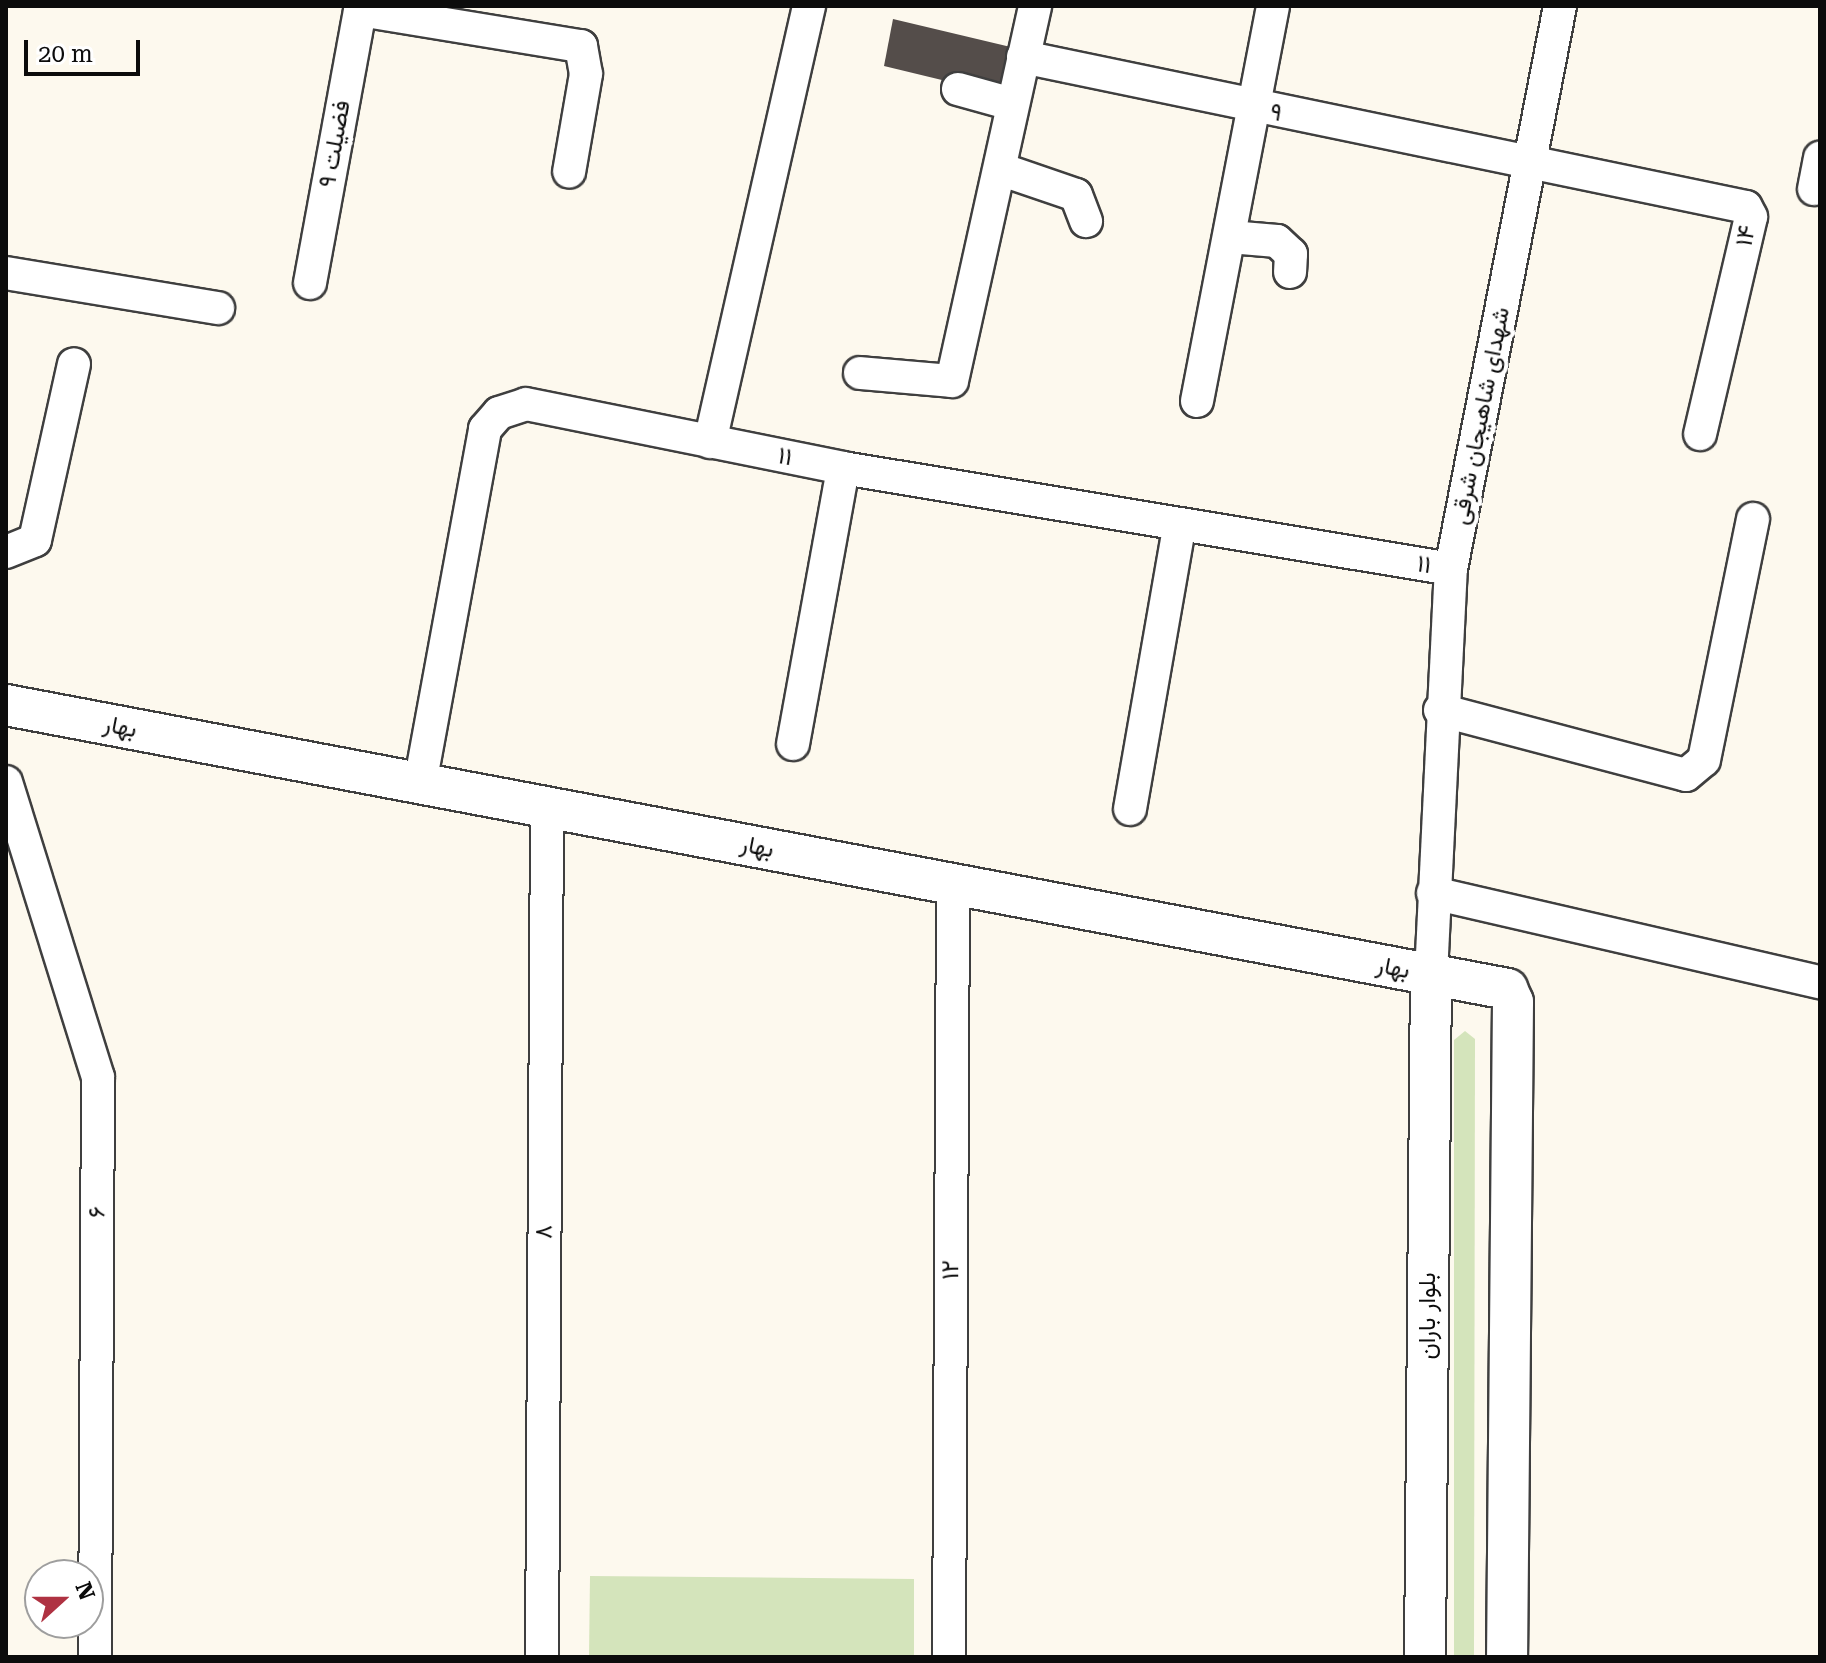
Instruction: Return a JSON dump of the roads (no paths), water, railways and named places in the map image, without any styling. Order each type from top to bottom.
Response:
[{"type":"street","points":[[710,442],[809,6]]},
{"type":"street","points":[[860,373],[952,381],[1035,6]]},
{"type":"street","points":[[1197,401],[1273,6]]},
{"type":"street","name":"شهدای شاهیجان شرقی","points":[[1431,975],[1440,710],[1451,569],[1560,6]]},
{"type":"street","points":[[360,8],[581,46],[586,74],[569,172]]},
{"type":"street","name":"فضیلت ۹","points":[[310,283],[360,8]]},
{"type":"street","name":"۹","points":[[1023,57],[1253,108],[1531,160]]},
{"type":"street","points":[[958,89],[1012,104]]},
{"type":"street","name":"۱۴","points":[[1531,160],[1746,207],[1751,217],[1700,434]]},
{"type":"street","points":[[1000,169],[1076,195],[1086,221]]},
{"type":"street","points":[[1230,237],[1277,241],[1291,254],[1290,272]]},
{"type":"street","points":[[6,273],[218,308]]},
{"type":"street","points":[[6,552],[35,540],[74,364]]},
{"type":"street","name":"۱۱","points":[[420,784],[485,429],[499,413],[526,404],[843,468],[1179,528],[1451,569]]},
{"type":"street","points":[[793,744],[843,468]]},
{"type":"street","points":[[1440,710],[1686,775],[1704,760],[1753,519]]},
{"type":"street","points":[[1130,809],[1179,528]]},
{"type":"street","name":"بهار","points":[[6,705],[1507,989],[1507,1657]]},
{"type":"street","name":"۶","points":[[6,782],[98,1077],[95,1657]]},
{"type":"street","name":"۸","points":[[542,1657],[547,807]]},
{"type":"street","name":"۱۲","points":[[949,1657],[953,884]]},
{"type":"street","points":[[1433,893],[1820,982]]},
{"type":"street","name":"بلوار باران","points":[[1425,1657],[1431,975]]}]
